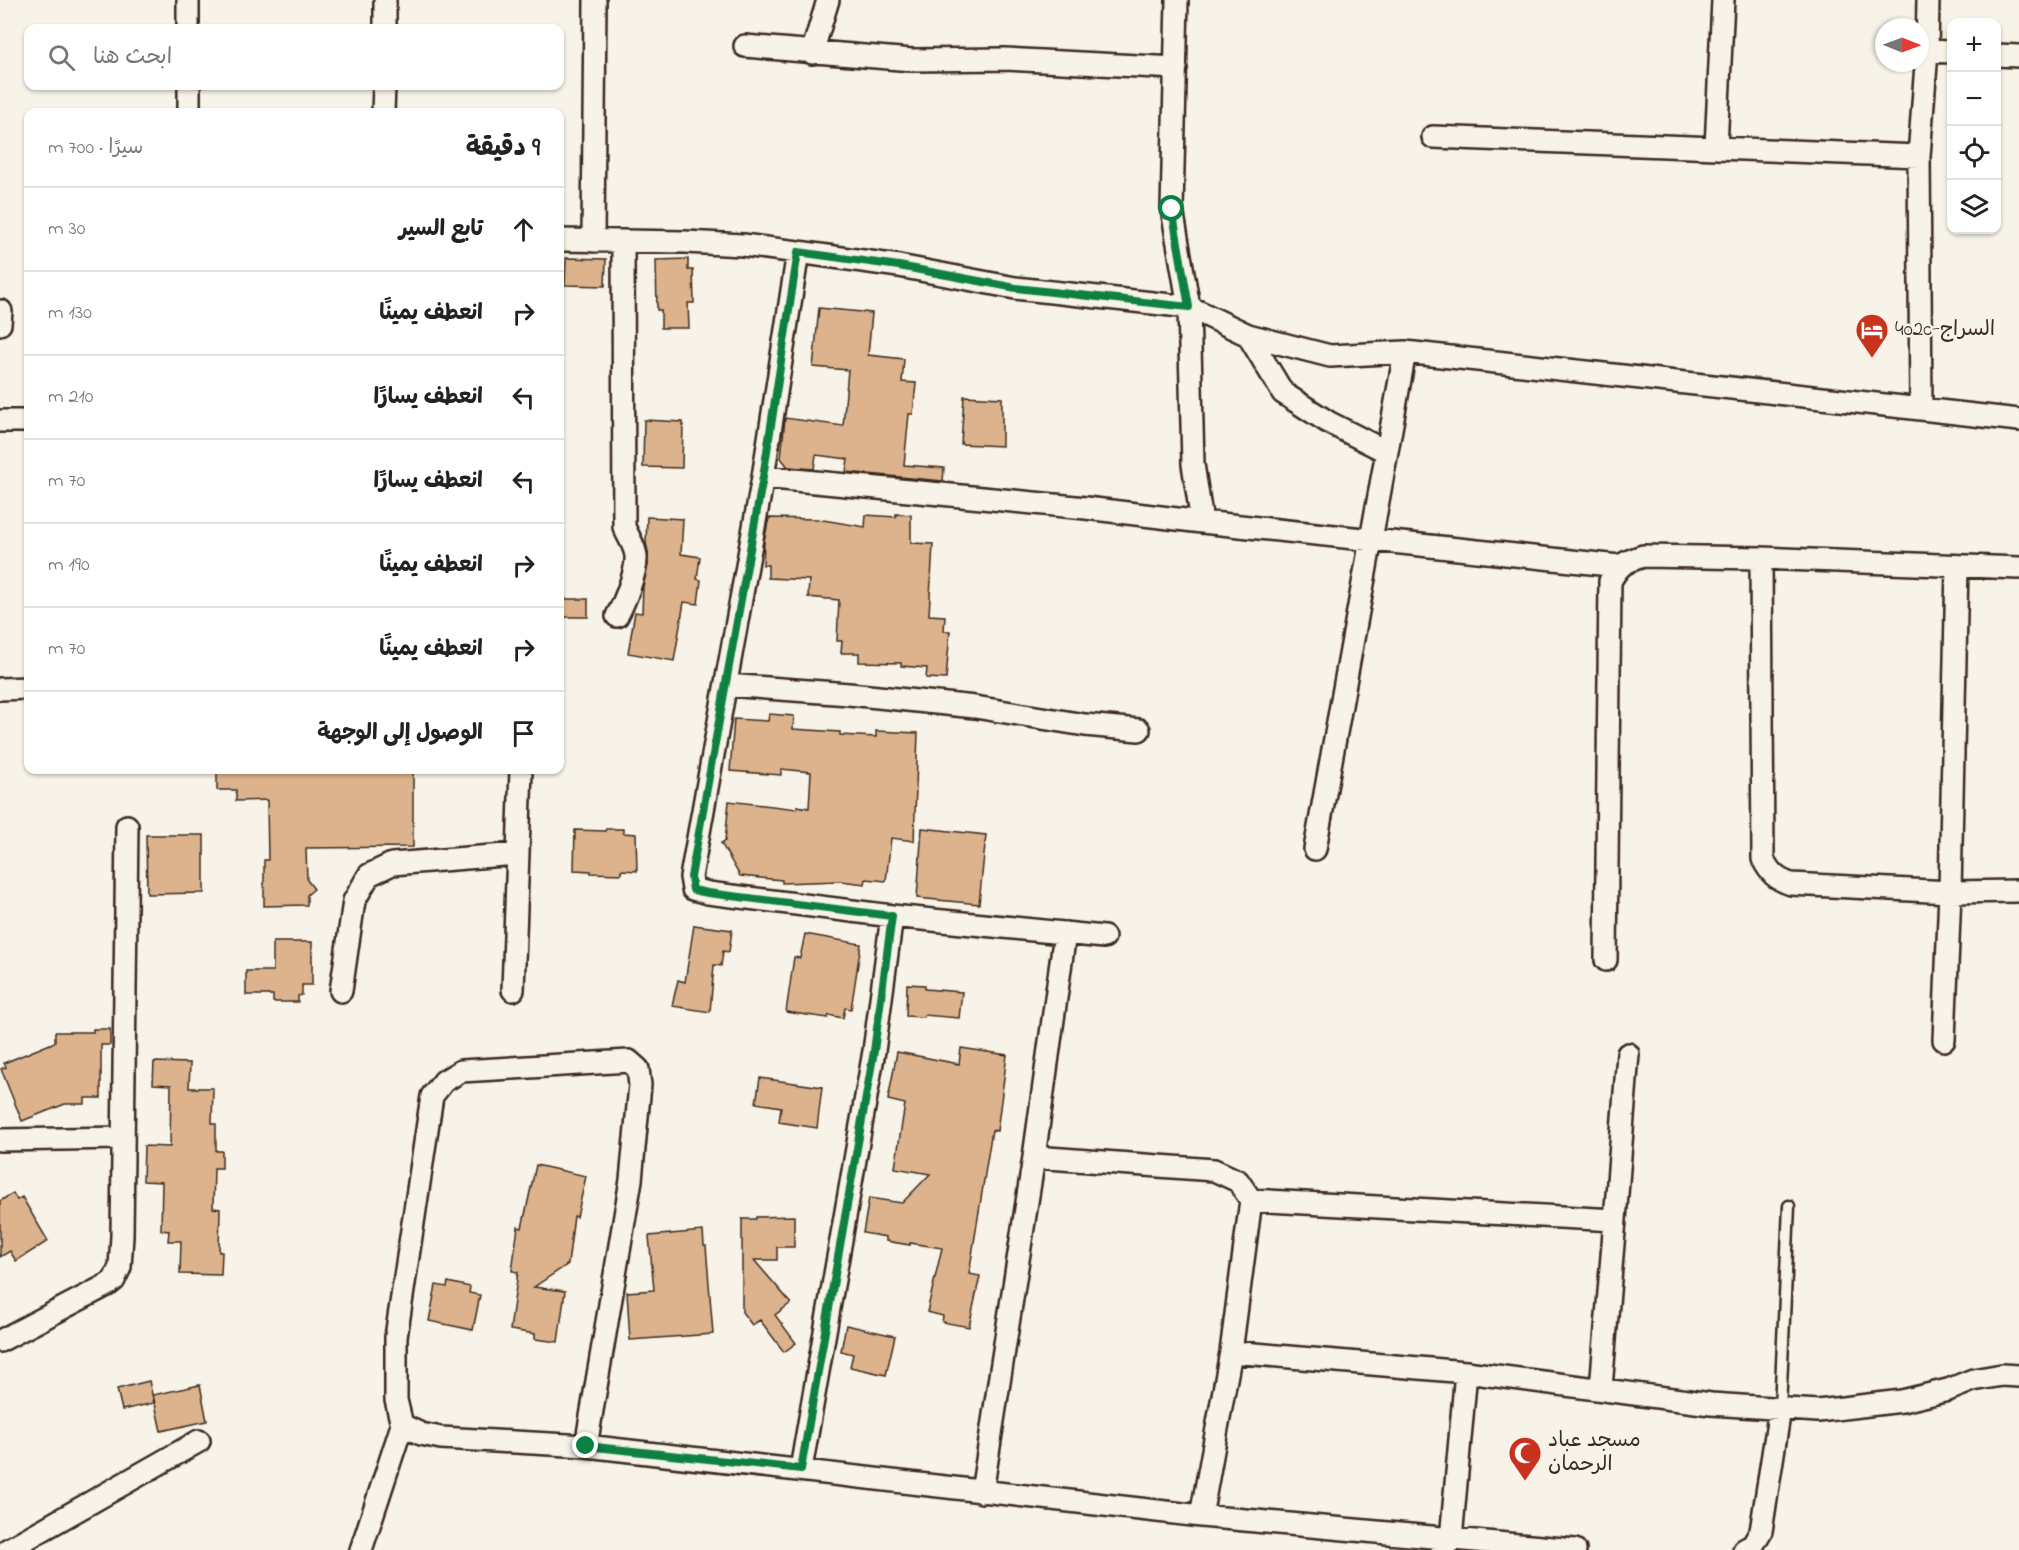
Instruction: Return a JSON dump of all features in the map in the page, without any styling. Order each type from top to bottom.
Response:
[{"type":"street","points":[[188,0],[188,24]]},
{"type":"street","points":[[385,0],[385,24]]},
{"type":"street","points":[[593,241],[595,0]]},
{"type":"street","points":[[812,53],[828,0]]},
{"type":"street","points":[[1177,0],[1172,209],[1189,307],[1193,464],[1202,522]]},
{"type":"street","points":[[1716,147],[1723,0]]},
{"type":"street","points":[[1928,0],[1928,18]]},
{"type":"street","points":[[745,46],[912,60],[1005,59],[1176,68]]},
{"type":"street","points":[[1929,51],[1947,52]]},
{"type":"street","points":[[2001,55],[2019,56]]},
{"type":"street","points":[[1921,409],[1919,156],[1925,72]]},
{"type":"street","points":[[189,90],[189,108]]},
{"type":"street","points":[[383,108],[384,90]]},
{"type":"street","points":[[1433,137],[1919,156]]},
{"type":"street","points":[[564,240],[743,245],[899,266],[1016,288],[1189,307],[1248,335],[1330,356],[1405,352],[2019,420]]},
{"type":"street","points":[[617,616],[626,598],[635,570],[636,556],[624,527],[624,242]]},
{"type":"street","points":[[798,252],[763,477],[691,877],[693,890],[892,916],[1104,937]]},
{"type":"street","points":[[1248,335],[1283,393],[1328,422],[1387,452]]},
{"type":"street","points":[[1315,849],[1405,352]]},
{"type":"street","points":[[0,421],[24,421]]},
{"type":"street","points":[[763,477],[1086,508],[1619,566]]},
{"type":"street","points":[[1606,960],[1610,581],[1619,566],[1643,556],[2019,568]]},
{"type":"street","points":[[1761,558],[1763,860],[1769,871],[1778,880],[1791,884],[1950,892],[2019,891]]},
{"type":"street","points":[[1944,1040],[1950,892],[1957,566]]},
{"type":"street","points":[[726,685],[849,694],[952,705],[1085,725],[1139,730]]},
{"type":"street","points":[[0,689],[24,688]]},
{"type":"street","points":[[513,990],[521,774]]},
{"type":"street","points":[[0,1341],[109,1284],[117,1276],[120,1267],[123,1236],[127,825]]},
{"type":"street","points":[[341,991],[354,901],[369,875],[392,864],[518,854]]},
{"type":"street","points":[[801,1469],[874,1051],[892,916]]},
{"type":"street","points":[[982,1492],[1034,1157],[1065,933]]},
{"type":"street","points":[[1601,1388],[1628,1054]]},
{"type":"street","points":[[362,1550],[402,1425],[396,1400],[396,1336],[432,1096],[444,1081],[461,1071],[629,1061],[638,1069],[640,1077],[631,1179],[586,1446]]},
{"type":"street","points":[[0,1140],[123,1138]]},
{"type":"street","points":[[1034,1157],[1214,1170],[1238,1181],[1251,1200],[1231,1352],[1201,1516]]},
{"type":"street","points":[[1251,1200],[1615,1220]]},
{"type":"street","points":[[1231,1352],[1466,1372],[1711,1404],[1818,1412],[1902,1401],[1948,1390],[1973,1380],[2002,1375],[2019,1376]]},
{"type":"street","points":[[1447,1544],[1466,1372]]},
{"type":"street","points":[[1744,1550],[1754,1545],[1761,1531],[1780,1409]]},
{"type":"street","points":[[402,1425],[421,1434],[441,1438],[586,1446],[1447,1544],[1575,1550]]},
{"type":"street","points":[[8,1550],[199,1441]]},
{"type":"lane","points":[[1780,1409],[1789,1206]]},
{"type":"building","points":[[566,258],[606,259],[605,286],[565,285]]},
{"type":"building","points":[[688,259],[688,270],[693,270],[694,303],[688,303],[689,328],[661,328],[661,310],[657,310],[656,260]]},
{"type":"building","points":[[819,308],[872,313],[868,355],[904,359],[902,382],[916,383],[913,414],[909,414],[904,465],[944,468],[943,481],[846,472],[848,459],[816,455],[814,469],[788,467],[781,458],[785,418],[843,426],[848,370],[813,367]]},
{"type":"building","points":[[964,396],[1002,398],[1002,446],[961,444]]},
{"type":"building","points":[[644,420],[683,422],[682,468],[643,467]]},
{"type":"building","points":[[896,514],[911,515],[911,543],[933,544],[929,615],[945,616],[944,631],[950,631],[946,679],[926,678],[927,668],[901,666],[901,663],[859,662],[859,653],[841,653],[842,641],[837,641],[839,600],[808,597],[809,580],[768,578],[768,565],[763,565],[764,541],[769,518],[817,519],[865,527],[866,515],[896,517]]},
{"type":"building","points":[[647,517],[683,519],[681,554],[700,557],[697,579],[701,580],[698,604],[684,602],[674,661],[628,653],[635,612],[642,613],[643,586],[648,565]]},
{"type":"building","points":[[564,599],[588,599],[588,617],[564,617]]},
{"type":"building","points":[[769,714],[794,716],[793,729],[840,732],[840,735],[876,737],[876,731],[918,733],[914,841],[891,838],[886,881],[866,879],[865,884],[840,881],[782,883],[782,880],[740,876],[721,843],[725,841],[729,801],[797,809],[797,806],[809,808],[811,772],[781,769],[781,775],[730,771],[734,719],[768,721]]},
{"type":"building","points":[[217,774],[413,774],[413,847],[306,848],[307,880],[314,889],[307,895],[307,905],[264,906],[264,860],[268,860],[267,800],[236,801],[236,790],[217,790]]},
{"type":"building","points":[[922,828],[986,835],[979,904],[917,898]]},
{"type":"building","points":[[606,829],[623,829],[623,833],[636,834],[637,871],[621,870],[621,874],[574,870],[575,830],[605,831]]},
{"type":"building","points":[[146,835],[204,835],[204,893],[147,894]]},
{"type":"building","points":[[694,925],[732,930],[729,952],[723,951],[721,966],[714,965],[710,1012],[672,1006],[678,980],[685,982]]},
{"type":"building","points":[[805,934],[861,944],[851,1009],[845,1008],[843,1018],[786,1012],[794,957],[800,958]]},
{"type":"building","points":[[273,942],[312,942],[312,985],[302,985],[302,995],[298,996],[298,1002],[273,1002],[273,995],[246,995],[246,971],[273,971]]},
{"type":"building","points":[[907,984],[925,985],[925,989],[962,992],[959,1018],[906,1016]]},
{"type":"building","points":[[93,1029],[110,1029],[110,1045],[101,1045],[101,1098],[85,1098],[85,1104],[65,1104],[22,1121],[1,1069],[6,1067],[4,1063],[55,1042],[55,1032],[93,1032]]},
{"type":"building","points":[[961,1048],[1007,1055],[997,1131],[992,1130],[969,1274],[980,1276],[969,1327],[942,1322],[943,1316],[927,1312],[942,1248],[886,1241],[886,1237],[863,1233],[869,1198],[902,1203],[930,1174],[895,1168],[905,1104],[888,1100],[897,1052],[959,1064]]},
{"type":"building","points":[[154,1062],[190,1063],[189,1088],[213,1088],[212,1123],[216,1124],[216,1151],[222,1151],[222,1168],[214,1168],[213,1208],[220,1209],[221,1275],[180,1274],[181,1241],[168,1241],[169,1231],[161,1230],[162,1182],[143,1181],[144,1146],[170,1147],[171,1085],[153,1084]]},
{"type":"building","points":[[760,1078],[822,1087],[817,1128],[779,1122],[781,1107],[756,1103]]},
{"type":"building","points":[[536,1165],[586,1176],[577,1217],[574,1216],[568,1264],[534,1287],[565,1291],[558,1342],[535,1339],[535,1334],[510,1330],[518,1272],[512,1271],[518,1227],[522,1228]]},
{"type":"building","points":[[13,1193],[17,1200],[22,1197],[48,1241],[16,1261],[10,1251],[0,1257],[0,1201]]},
{"type":"building","points":[[794,1216],[794,1247],[777,1247],[777,1260],[754,1260],[791,1303],[775,1315],[796,1343],[784,1352],[760,1320],[752,1325],[742,1312],[742,1219]]},
{"type":"building","points":[[703,1231],[713,1334],[630,1340],[627,1292],[654,1290],[649,1236]]},
{"type":"building","points":[[448,1282],[470,1287],[469,1293],[480,1295],[473,1330],[429,1321],[436,1285],[447,1287]]},
{"type":"building","points":[[846,1325],[895,1336],[886,1375],[850,1367],[853,1354],[841,1351]]},
{"type":"building","points":[[149,1381],[154,1403],[122,1410],[117,1389]]},
{"type":"building","points":[[200,1385],[207,1421],[161,1431],[153,1395]]},
{"type":"place","name":"السراج-4020","points":[[1872,359]]},
{"type":"place","name":"مسجد عباد الرحمان","points":[[1525,1482]]},
{"type":"route","points":[[586,1446],[801,1469],[874,1051],[892,916],[708,893],[693,890],[691,877],[763,477],[798,252],[899,266],[1016,288],[1189,307],[1172,209]]}]
